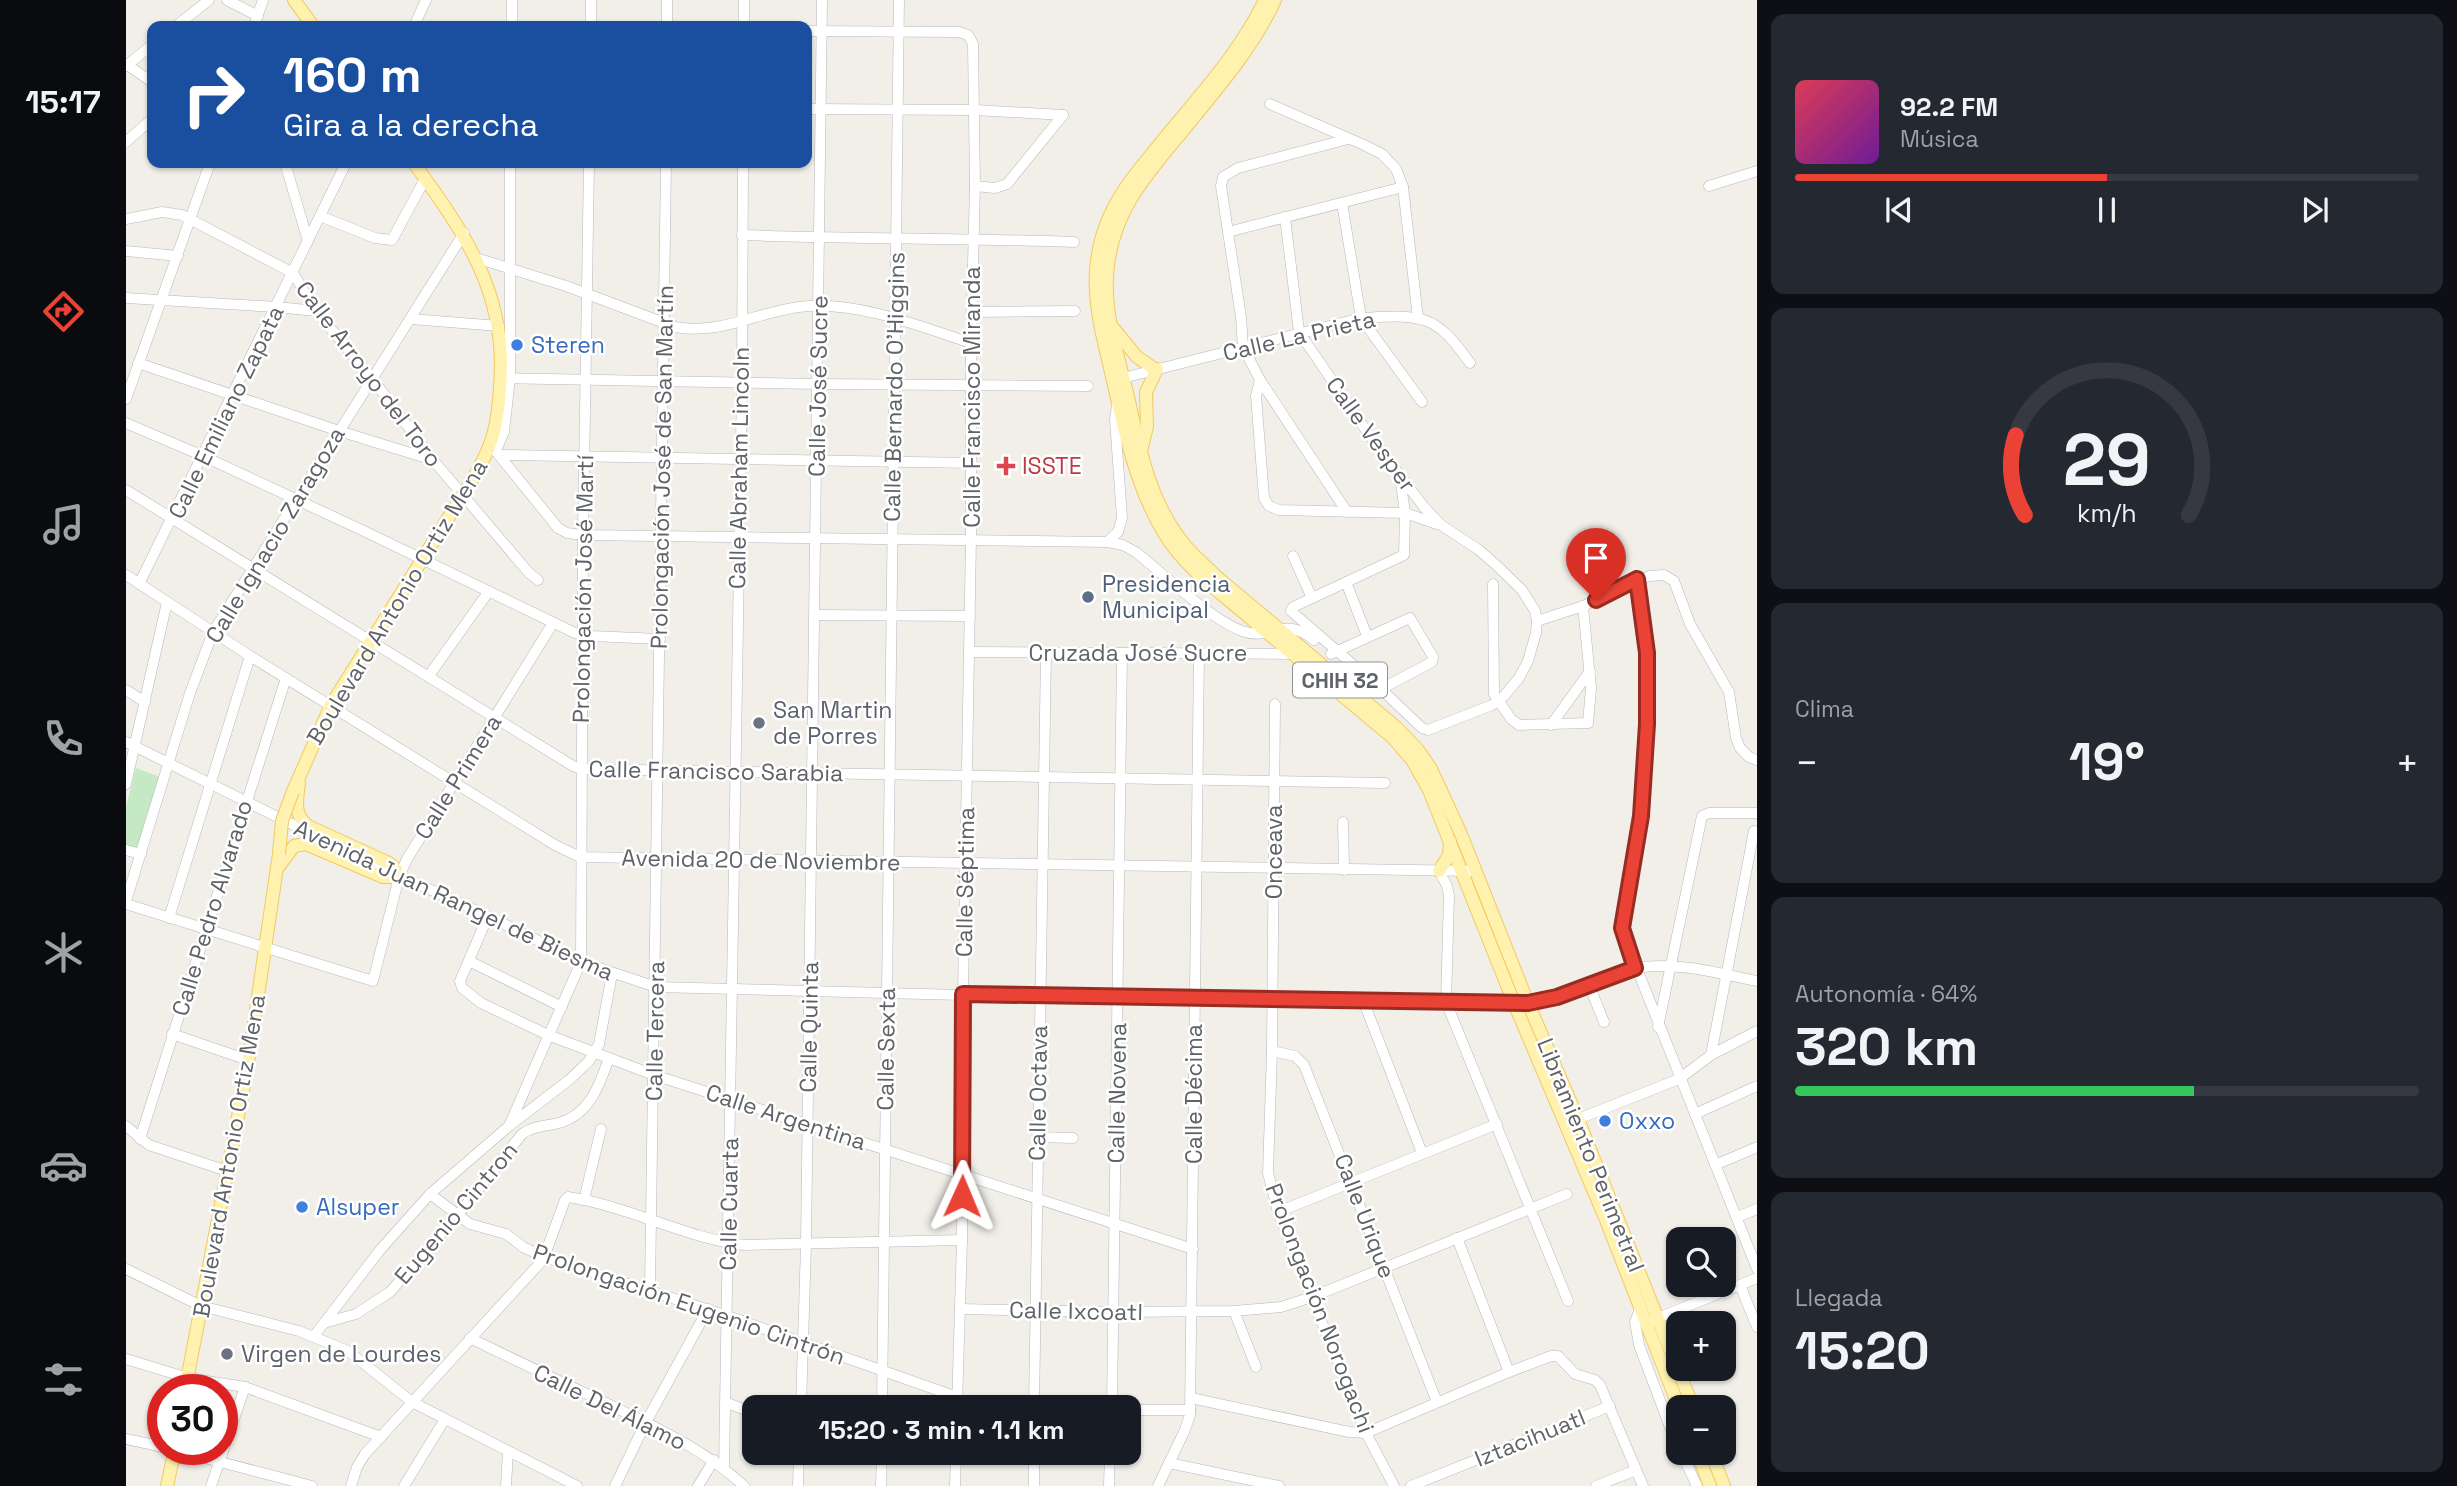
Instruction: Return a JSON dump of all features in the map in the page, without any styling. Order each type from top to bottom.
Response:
[{"type":"main road","points":[[293,0],[309,21]]},
{"type":"main road","name":"Libramiento Perimetral","points":[[1265,0],[1253,25],[1234,53],[1129,182],[1106,223],[1094,278],[1098,320],[1154,494],[1180,539],[1274,631],[1291,654],[1404,749],[1427,786],[1451,841],[1469,871],[1528,1003],[1640,1309],[1652,1320],[1675,1395]]},
{"type":"main road","name":"Libramiento Perimetral","points":[[1275,0],[1264,24],[1244,55],[1137,186],[1113,240],[1108,267],[1108,298],[1118,401],[1142,488],[1163,533],[1198,574],[1308,653],[1367,702],[1408,739],[1431,769],[1514,1003],[1572,1121],[1652,1320],[1687,1395]]},
{"type":"main road","name":"Boulevard Antonio Ortiz Mena","points":[[188,1374],[248,1060],[279,860],[282,821],[300,769],[331,705],[468,486],[495,450],[497,413],[505,378],[499,326],[491,293],[464,233],[417,168]]},
{"type":"main road","points":[[1112,327],[1137,357],[1157,370],[1146,392],[1147,427],[1141,451]]},
{"type":"main road","points":[[279,860],[294,846],[306,844],[383,877],[399,877],[396,869],[389,863],[302,821],[296,806],[300,769]]},
{"type":"main road","points":[[1440,871],[1449,855],[1451,841]]},
{"type":"main road","points":[[167,1486],[170,1465]]},
{"type":"main road","points":[[1702,1465],[1710,1486]]},
{"type":"main road","points":[[1716,1465],[1724,1486]]},
{"type":"street","points":[[182,21],[209,0]]},
{"type":"street","points":[[227,0],[256,21],[263,0]]},
{"type":"street","points":[[416,21],[426,0]]},
{"type":"street","points":[[512,0],[512,21]]},
{"type":"street","points":[[591,21],[591,3],[602,0]]},
{"type":"street","points":[[667,0],[667,21]]},
{"type":"street","points":[[744,0],[744,21]]},
{"type":"street","name":"Calle José Sucre","points":[[813,773],[822,0]]},
{"type":"street","name":"Calle Bernardo O'Higgins","points":[[890,774],[899,0]]},
{"type":"street","points":[[812,31],[899,32]]},
{"type":"street","name":"Calle Francisco Miranda","points":[[899,32],[953,32],[968,35],[973,44],[975,186],[971,312],[972,463],[967,777]]},
{"type":"street","points":[[147,49],[126,65],[147,79]]},
{"type":"street","points":[[1270,104],[1364,145],[1382,155],[1396,169],[1403,187],[1418,318]]},
{"type":"street","points":[[812,109],[975,110],[1063,115],[1007,184],[995,188],[975,186]]},
{"type":"street","points":[[126,142],[147,123]]},
{"type":"street","points":[[1348,139],[1238,168],[1223,177],[1221,186],[1243,347],[1259,380],[1348,512]]},
{"type":"street","points":[[126,399],[208,168]]},
{"type":"street","points":[[286,168],[308,241]]},
{"type":"street","name":"Calle Emiliano Zapata","points":[[139,584],[344,168]]},
{"type":"street","points":[[510,168],[511,270],[505,378],[1088,386]]},
{"type":"street","name":"Prolongación José Martí","points":[[509,1126],[580,962],[589,168]]},
{"type":"street","name":"Prolongación José de San Martín","points":[[658,771],[666,168]]},
{"type":"street","name":"Calle Abraham Lincoln","points":[[736,773],[743,168]]},
{"type":"street","points":[[1709,186],[1757,171]]},
{"type":"street","points":[[320,216],[374,239],[389,241],[394,238],[425,179]]},
{"type":"street","points":[[1228,232],[1403,187]]},
{"type":"street","points":[[1342,203],[1361,318],[1422,402]]},
{"type":"street","name":"Calle Arroyo del Toro","points":[[126,219],[162,212],[191,218],[293,273],[316,311],[372,378],[433,460],[538,580]]},
{"type":"street","name":"Calle Vesper","points":[[1285,217],[1299,332],[1401,477],[1441,525]]},
{"type":"street","name":"Calle Ignacio Zaragoza","points":[[126,902],[201,659],[213,632],[464,233]]},
{"type":"street","points":[[742,235],[1074,242]]},
{"type":"street","points":[[126,251],[177,256]]},
{"type":"street","points":[[476,258],[589,294],[675,327],[695,330],[741,323],[790,309],[819,307],[895,319],[971,343]]},
{"type":"street","points":[[126,298],[316,311]]},
{"type":"street","points":[[971,312],[1075,311]]},
{"type":"street","name":"Calle La Prieta","points":[[1118,380],[1361,318],[1418,318],[1439,326],[1456,342],[1470,363]]},
{"type":"street","points":[[411,319],[499,326]]},
{"type":"street","points":[[138,363],[338,431],[433,460]]},
{"type":"street","points":[[495,450],[558,527],[567,533],[1107,542],[1123,545],[1137,553],[1230,625],[1250,634],[1299,630],[1381,689],[1425,730],[1431,730],[1497,701],[1519,678],[1534,644],[1537,621],[1535,611],[1522,590],[1479,550],[1441,525],[1405,513],[1279,510],[1267,504],[1263,490],[1257,421],[1256,397],[1259,380]]},
{"type":"street","points":[[1107,542],[1118,532],[1122,518],[1115,420],[1118,401]]},
{"type":"street","points":[[126,423],[423,559],[553,624],[583,635],[660,639]]},
{"type":"street","points":[[495,450],[584,457],[972,463]]},
{"type":"street","points":[[1367,702],[1359,680],[1291,610],[1404,555],[1405,513],[1401,477]]},
{"type":"street","name":"Calle Francisco Sarabia","points":[[126,490],[581,769],[1385,783]]},
{"type":"street","points":[[1293,556],[1312,598]]},
{"type":"street","points":[[1537,621],[1583,606],[1637,579],[1657,574],[1669,576],[1674,581],[1698,639],[1729,692],[1735,738],[1740,748],[1749,757],[1757,760]]},
{"type":"street","name":"Avenida 20 de Noviembre","points":[[126,575],[250,656],[555,845],[580,857],[1469,871]]},
{"type":"street","points":[[1637,579],[1647,653],[1647,724],[1641,816],[1622,928],[1658,1028],[1757,1269]]},
{"type":"street","points":[[1346,582],[1367,636]]},
{"type":"street","points":[[1493,584],[1492,685],[1497,701],[1519,725],[1588,723],[1590,671],[1583,606]]},
{"type":"street","points":[[428,677],[489,591]]},
{"type":"street","points":[[126,784],[131,744],[145,702],[167,602]]},
{"type":"street","points":[[815,615],[970,616]]},
{"type":"street","points":[[1332,652],[1409,617],[1433,657],[1433,663],[1381,689]]},
{"type":"street","name":"Calle Primera","points":[[266,948],[373,981],[399,877],[407,859],[553,624]]},
{"type":"street","name":"Cruzada José Sucre","points":[[969,652],[1308,653]]},
{"type":"street","name":"Calle Octava","points":[[1034,1395],[1046,653]]},
{"type":"street","name":"Calle Novena","points":[[1112,1395],[1122,653]]},
{"type":"street","name":"Calle Décima","points":[[1158,1486],[1188,1423],[1191,1398],[1199,653]]},
{"type":"street","points":[[169,918],[250,656]]},
{"type":"street","points":[[1551,725],[1590,671]]},
{"type":"street","name":"Calle Pedro Alvarado","points":[[140,1139],[286,678]]},
{"type":"street","points":[[126,691],[145,702]]},
{"type":"street","name":"Onceava","points":[[1273,999],[1275,704]]},
{"type":"street","name":"Avenida Juan Rangel de Biesma","points":[[131,744],[399,877],[488,916],[580,962],[656,987],[1039,997],[1528,1003],[1544,1001],[1635,968],[1671,966],[1757,981]]},
{"type":"street","name":"Calle Tercera","points":[[650,1290],[658,771]]},
{"type":"street","name":"Calle Cuarta","points":[[724,1468],[736,773]]},
{"type":"street","name":"Calle Quinta","points":[[801,1395],[813,773]]},
{"type":"street","name":"Calle Sexta","points":[[882,1395],[890,774]]},
{"type":"street","name":"Calle Séptima","points":[[957,1395],[962,1240],[967,777]]},
{"type":"street","points":[[1658,1028],[1702,816],[1709,813],[1757,813]]},
{"type":"street","points":[[1343,822],[1344,870]]},
{"type":"street","points":[[1711,1055],[1754,831]]},
{"type":"street","points":[[126,850],[141,854]]},
{"type":"street","points":[[1440,871],[1449,896],[1446,1002],[1568,1301]]},
{"type":"street","points":[[1744,882],[1757,884]]},
{"type":"street","points":[[126,902],[266,948]]},
{"type":"street","name":"Calle Argentina","points":[[488,916],[460,982],[464,991],[481,1003],[548,1035],[654,1075],[807,1122],[1193,1249]]},
{"type":"street","points":[[469,961],[562,1007]]},
{"type":"street","points":[[314,1336],[380,1250],[430,1194],[509,1126],[569,1080],[595,1053],[603,1030],[612,974]]},
{"type":"street","points":[[1589,985],[1604,1022]]},
{"type":"street","name":"Prolongación Norogachi","points":[[1273,999],[1268,1173],[1278,1212],[1366,1433],[1395,1486]]},
{"type":"street","points":[[1363,1000],[1422,1153]]},
{"type":"street","points":[[1572,1121],[1679,1079],[1711,1055],[1757,1031]]},
{"type":"street","points":[[172,1034],[248,1060]]},
{"type":"street","name":"Calle Urique","points":[[1272,1051],[1295,1056],[1304,1065],[1437,1402]]},
{"type":"street","points":[[535,1127],[572,1118],[584,1109],[600,1084],[609,1058]]},
{"type":"street","points":[[1695,1114],[1757,1086]]},
{"type":"street","name":"Eugenio Cintron","points":[[324,1323],[356,1314],[390,1292],[457,1216],[522,1135],[535,1127],[525,1114]]},
{"type":"street","points":[[1278,1212],[1497,1124]]},
{"type":"street","points":[[126,1126],[140,1139],[159,1150],[227,1171]]},
{"type":"street","points":[[584,1200],[601,1129]]},
{"type":"street","points":[[1038,1137],[1073,1138]]},
{"type":"street","points":[[1715,1165],[1757,1147]]},
{"type":"street","name":"Prolongación Eugenio Cintrón","points":[[430,1194],[475,1227],[506,1234],[523,1247],[544,1257],[708,1309],[883,1370],[941,1395]]},
{"type":"street","name":"Calle Ixcoatl","points":[[960,1309],[1192,1312],[1281,1307],[1567,1194]]},
{"type":"street","points":[[351,1486],[360,1460],[544,1257],[568,1197],[729,1243],[806,1245],[962,1240]]},
{"type":"street","points":[[1737,1217],[1757,1209]]},
{"type":"street","points":[[1457,1238],[1509,1372]]},
{"type":"street","points":[[126,1269],[201,1306],[314,1336],[356,1356],[412,1402],[577,1486]]},
{"type":"street","points":[[1652,1320],[1757,1278]]},
{"type":"street","points":[[1740,1285],[1757,1327]]},
{"type":"street","points":[[615,1486],[708,1309]]},
{"type":"street","points":[[1640,1309],[1635,1322],[1639,1345],[1666,1416]]},
{"type":"street","points":[[1234,1311],[1256,1367]]},
{"type":"street","name":"Calle Del Álamo","points":[[470,1338],[646,1423],[714,1460],[744,1486]]},
{"type":"street","points":[[1191,1398],[1349,1432],[1366,1433],[1509,1372],[1556,1356],[1563,1359],[1575,1374],[1595,1380],[1603,1390],[1643,1486]]},
{"type":"street","points":[[126,1359],[162,1374]]},
{"type":"street","points":[[238,1387],[381,1437]]},
{"type":"street","points":[[238,1408],[245,1387]]},
{"type":"street","points":[[727,1403],[742,1409]]},
{"type":"street","name":"Iztacihuatl","points":[[1411,1486],[1610,1406]]},
{"type":"street","points":[[1141,1410],[1190,1410]]},
{"type":"street","points":[[404,1486],[445,1419]]},
{"type":"street","points":[[127,1440],[147,1444]]},
{"type":"street","points":[[506,1486],[508,1451]]},
{"type":"street","points":[[698,1486],[714,1460]]},
{"type":"street","points":[[1169,1463],[1279,1486]]},
{"type":"street","points":[[211,1486],[219,1465]]},
{"type":"street","points":[[235,1465],[312,1486]]},
{"type":"street","points":[[797,1486],[798,1465]]},
{"type":"street","points":[[881,1486],[882,1465]]},
{"type":"street","points":[[955,1486],[956,1465]]},
{"type":"street","points":[[1034,1465],[1034,1486]]},
{"type":"street","points":[[1109,1486],[1110,1465]]},
{"type":"street","points":[[1687,1465],[1697,1486]]},
{"type":"street","points":[[1596,1486],[1636,1469]]},
{"type":"green space","points":[[136,768],[160,777],[138,849],[126,846],[126,807]]},
{"type":"place","name":"Steren","points":[[517,345]]},
{"type":"place","name":"ISSTE","points":[[1006,466]]},
{"type":"place","name":"Presidencia Municipal","points":[[1088,597]]},
{"type":"place","name":"San Martin de Porres","points":[[759,723]]},
{"type":"place","name":"Oxxo","points":[[1605,1121]]},
{"type":"place","name":"Alsuper","points":[[302,1207]]},
{"type":"place","name":"Virgen de Lourdes","points":[[227,1354]]},
{"type":"route","points":[[962,1196],[963,994],[1528,1003],[1557,997],[1635,968],[1622,923],[1641,816],[1647,724],[1647,653],[1637,579],[1596,600]]}]
